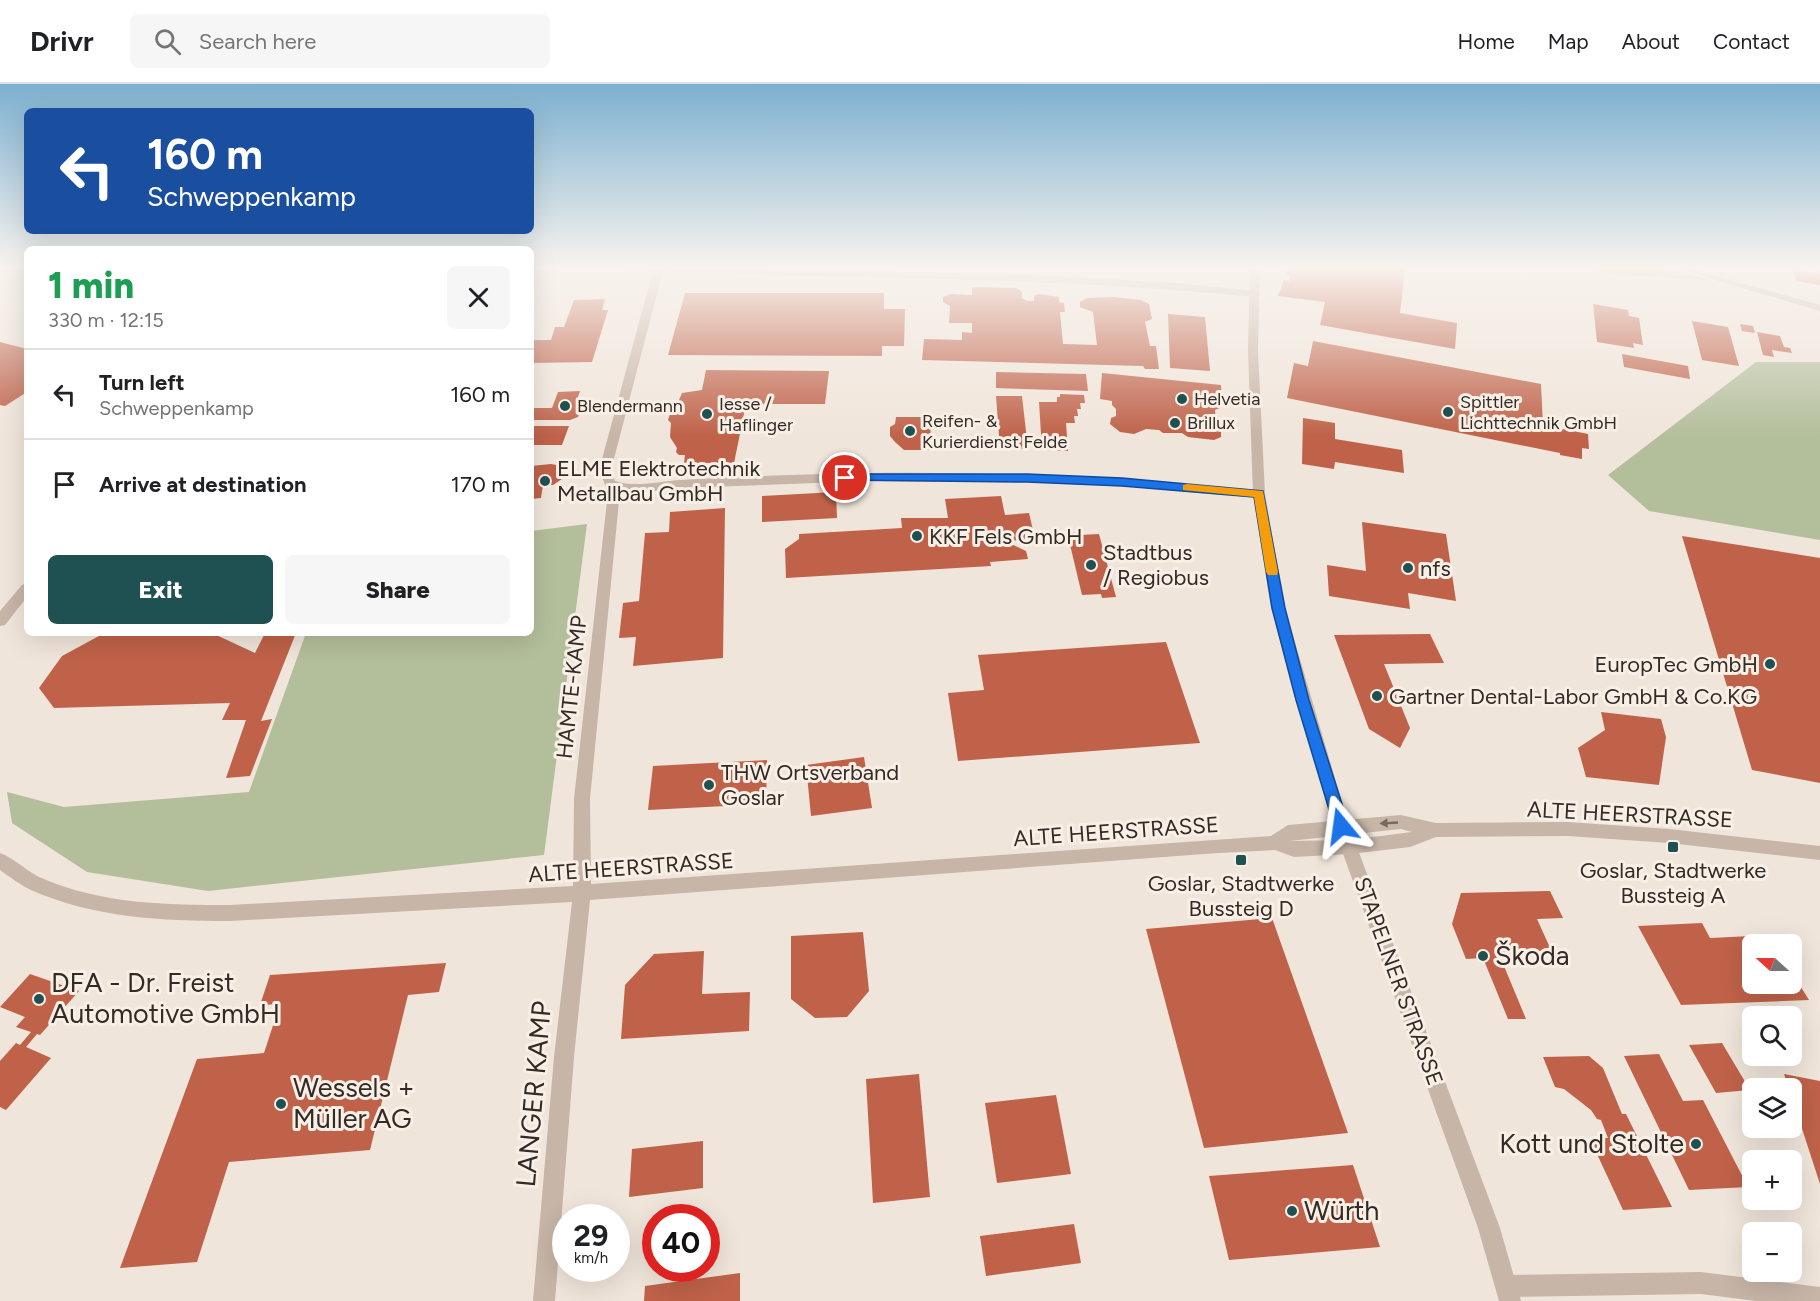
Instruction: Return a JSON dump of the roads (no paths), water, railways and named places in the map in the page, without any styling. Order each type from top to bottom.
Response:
[{"type":"street","name":"HAMTE-KAMP","points":[[582,893],[582,798],[615,486],[605,470],[644,324]]},
{"type":"street","name":"STAPELNER STRASSE","points":[[1254,324],[1253,357],[1259,494],[1278,608],[1341,826],[1486,1218],[1508,1294]]},
{"type":"street","points":[[615,486],[631,490],[680,484],[869,477],[1027,478],[1122,482],[1259,494]]},
{"type":"street","points":[[0,621],[24,592]]},
{"type":"street","name":"ALTE HEERSTRASSE","points":[[1275,843],[1288,832],[1401,822],[1436,830],[1568,829],[1761,844],[1820,853]]},
{"type":"street","name":"ALTE HEERSTRASSE","points":[[0,861],[35,884],[73,898],[115,907],[174,913],[230,913],[582,893],[1275,843],[1294,850],[1350,847],[1410,840],[1436,830]]},
{"type":"street","name":"LANGER KAMP","points":[[544,1301],[564,1057],[582,893]]},
{"type":"street","points":[[1508,1294],[1701,1283],[1820,1298]]},
{"type":"place","name":"Helvetia","points":[[1182,399]]},
{"type":"place","name":"Blendermann","points":[[565,406]]},
{"type":"place","name":"Spittler Lichttechnik GmbH","points":[[1448,412]]},
{"type":"place","name":"Iesse / Haflinger","points":[[707,414]]},
{"type":"place","name":"Brillux","points":[[1175,423]]},
{"type":"place","name":"Reifen- & Kurierdienst Felde","points":[[910,431]]},
{"type":"place","name":"ELME Elektrotechnik Metallbau GmbH","points":[[545,481]]},
{"type":"place","name":"KKF Fels GmbH","points":[[917,536]]},
{"type":"place","name":"Stadtbus / Regiobus","points":[[1091,565]]},
{"type":"place","name":"nfs","points":[[1408,568]]},
{"type":"place","name":"EuropTec GmbH","points":[[1770,664]]},
{"type":"place","name":"Gartner Dental-Labor GmbH & Co.KG","points":[[1377,696]]},
{"type":"place","name":"THW Ortsverband Goslar","points":[[709,785]]},
{"type":"place","name":"Goslar, Stadtwerke Bussteig A","points":[[1673,847]]},
{"type":"place","name":"Goslar, Stadtwerke Bussteig D","points":[[1241,860]]},
{"type":"place","name":"Škoda","points":[[1483,956]]},
{"type":"place","name":"DFA - Dr. Freist Automotive GmbH","points":[[39,999]]},
{"type":"place","name":"Wessels + Müller AG","points":[[281,1104]]},
{"type":"place","name":"Kott und Stolte","points":[[1696,1144]]},
{"type":"place","name":"Würth","points":[[1292,1211]]}]
